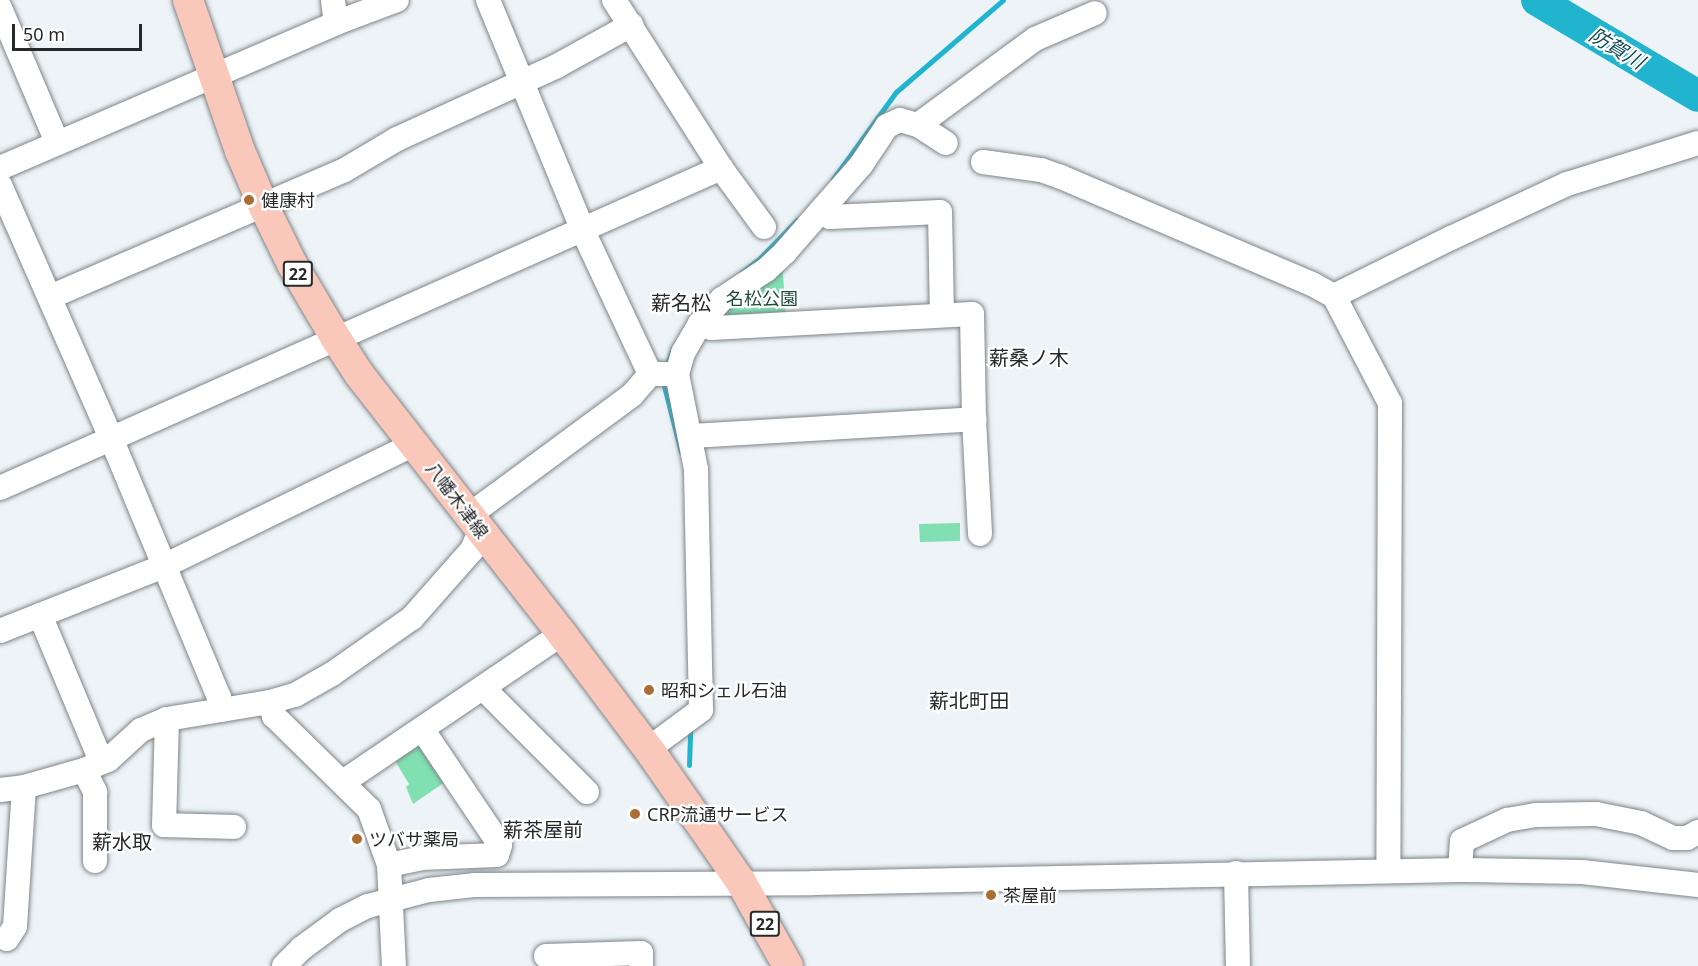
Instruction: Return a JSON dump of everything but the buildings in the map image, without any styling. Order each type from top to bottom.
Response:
[{"type":"main road","name":"八幡木津線","points":[[188,0],[240,151],[264,207],[292,264],[337,340],[359,374],[562,634],[647,750],[741,882],[788,966]]},
{"type":"street","points":[[0,168],[213,77],[334,12],[397,0]]},
{"type":"street","points":[[488,0],[583,231],[664,374],[691,436],[696,469],[701,588],[701,710],[647,750]]},
{"type":"street","points":[[618,1],[630,25],[721,168],[764,227]]},
{"type":"street","points":[[0,8],[57,142]]},
{"type":"street","points":[[918,125],[1035,39],[1095,13]]},
{"type":"street","points":[[50,297],[264,207],[343,171],[397,140],[523,82],[630,25]]},
{"type":"street","points":[[7,939],[15,926],[12,789],[84,770],[108,760],[141,730],[167,719],[270,702],[295,695],[332,674],[412,618],[471,550],[474,524],[632,395],[664,374],[683,353],[700,324],[722,299],[766,270],[820,212],[861,165],[887,126],[900,120],[918,125],[946,143]]},
{"type":"street","points":[[1334,296],[1450,238],[1567,184],[1698,143]]},
{"type":"street","points":[[983,162],[1041,170],[1061,177],[1312,284],[1334,296],[1390,403],[1388,871]]},
{"type":"street","points":[[0,488],[337,340],[383,316],[583,231],[721,168]]},
{"type":"street","points":[[0,186],[111,438],[162,567],[219,697],[221,711]]},
{"type":"street","points":[[820,212],[830,217],[940,212],[942,315]]},
{"type":"street","points":[[700,324],[711,328],[972,314],[974,419],[980,534]]},
{"type":"street","points":[[691,436],[974,419]]},
{"type":"street","points":[[0,631],[162,567],[414,444]]},
{"type":"street","points":[[39,615],[97,751],[108,760]]},
{"type":"street","points":[[343,782],[562,634]]},
{"type":"street","points":[[483,688],[587,792]]},
{"type":"street","points":[[270,702],[274,716],[369,809],[389,865],[394,966]]},
{"type":"street","points":[[167,719],[164,825],[234,827]]},
{"type":"street","points":[[389,865],[421,858],[497,855],[500,845],[422,729]]},
{"type":"street","points":[[84,770],[95,792],[95,861]]},
{"type":"street","points":[[1460,870],[1462,842],[1507,820],[1536,815],[1596,814],[1641,823],[1672,838],[1687,838],[1698,832]]},
{"type":"street","points":[[284,966],[302,948],[340,920],[391,898],[429,890],[474,885],[825,883],[1460,870],[1582,872],[1698,885]]},
{"type":"street","points":[[1236,873],[1238,966]]},
{"type":"street","points":[[546,956],[641,953],[642,966]]},
{"type":"green space","name":"名松公園","points":[[782,259],[786,318],[710,324]]},
{"type":"green space","points":[[960,523],[960,541],[920,542],[919,524]]},
{"type":"green space","points":[[411,744],[423,747],[445,782],[413,804],[406,787],[409,784],[392,756]]},
{"type":"waterway","points":[[833,179],[896,92],[1003,0]]},
{"type":"waterway","name":"防賀川","points":[[1537,0],[1698,96]]},
{"type":"waterway","points":[[741,273],[760,258],[797,220]]},
{"type":"waterway","points":[[666,367],[673,348]]},
{"type":"waterway","points":[[665,380],[664,386],[681,452]]},
{"type":"waterway","points":[[689,765],[690,728]]},
{"type":"place","name":"健康村","points":[[249,200]]},
{"type":"place","name":"昭和シェル石油","points":[[649,690]]},
{"type":"place","name":"CRP流通サービス","points":[[635,814]]},
{"type":"place","name":"ツバサ薬局","points":[[357,839]]},
{"type":"place","name":"茶屋前","points":[[991,895]]},
{"type":"district","name":"薪名松","points":[[681,302]]},
{"type":"district","name":"薪桑ノ木","points":[[1029,357]]},
{"type":"district","name":"薪北町田","points":[[969,700]]},
{"type":"district","name":"薪茶屋前","points":[[543,829]]},
{"type":"district","name":"薪水取","points":[[122,841]]}]
